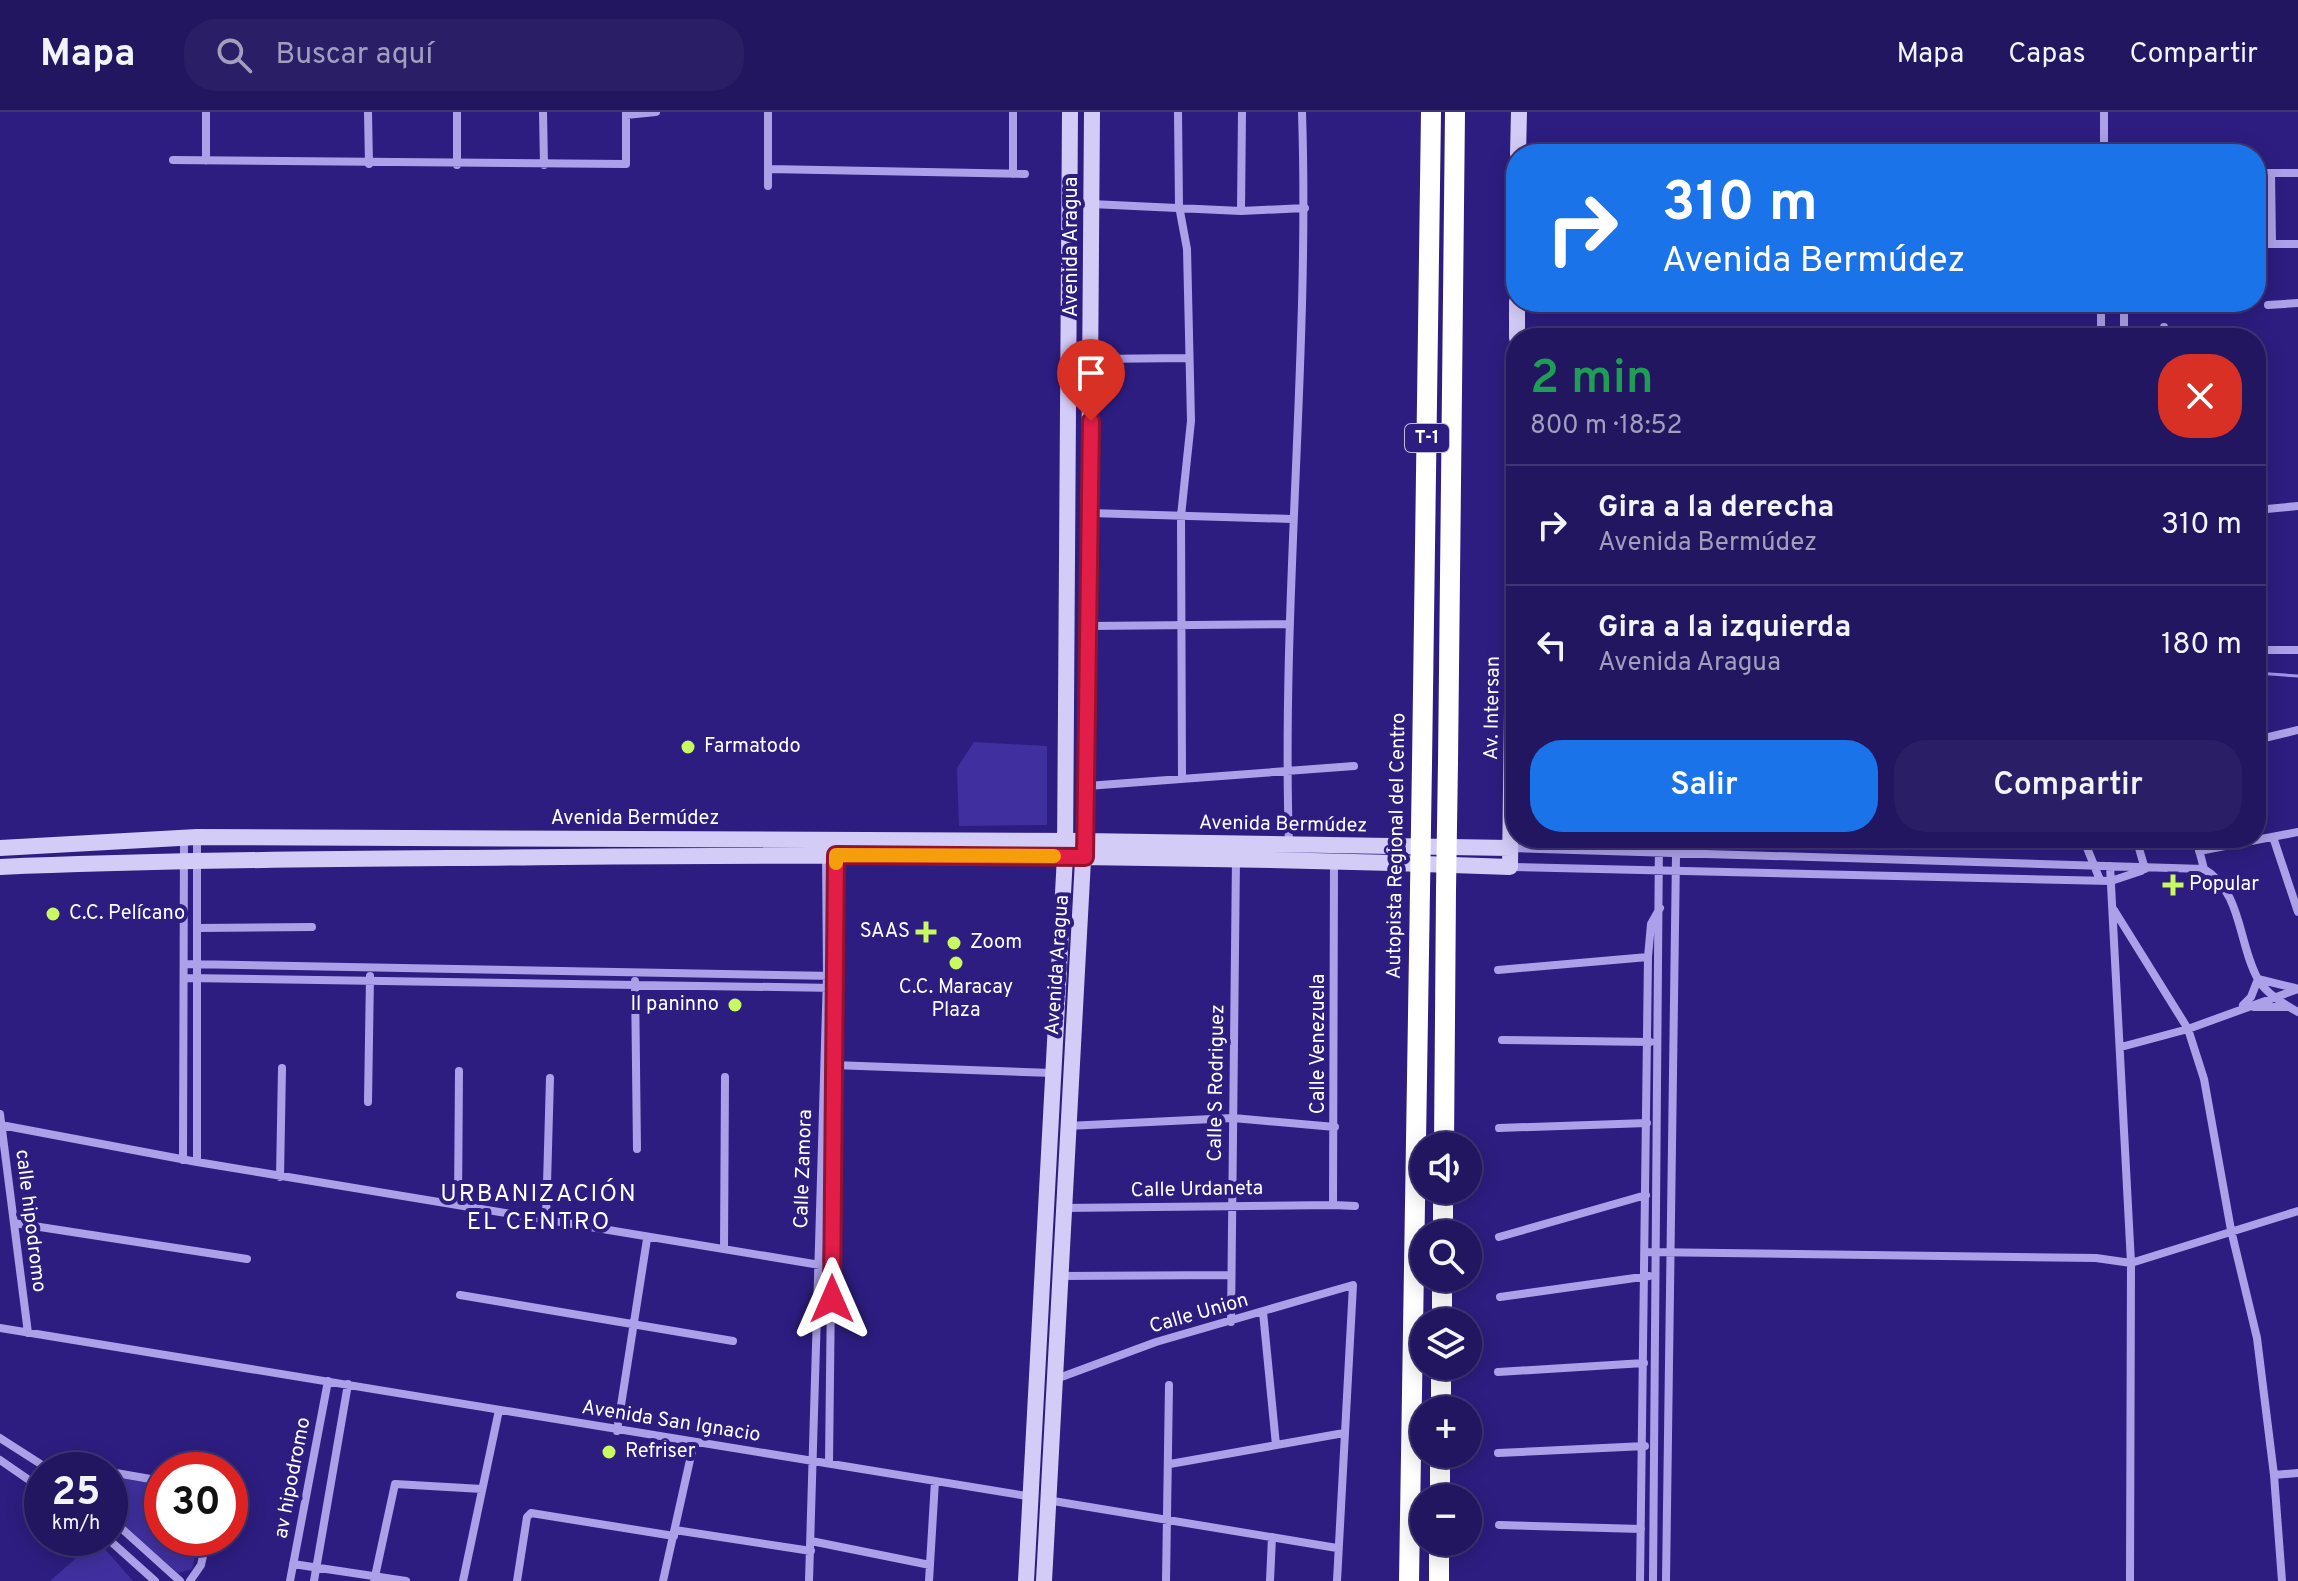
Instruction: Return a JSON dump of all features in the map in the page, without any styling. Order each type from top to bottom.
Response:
[{"type":"highway","name":"Autopista Regional del Centro","points":[[1409,1581],[1431,112]]},
{"type":"highway","name":"T-1","points":[[1444,1132],[1455,112]]},
{"type":"highway","points":[[1439,1556],[1439,1581]]},
{"type":"street","points":[[206,112],[206,161]]},
{"type":"street","points":[[368,112],[369,164]]},
{"type":"street","points":[[457,112],[457,165]]},
{"type":"street","points":[[543,112],[544,165]]},
{"type":"street","points":[[173,160],[457,165],[626,164],[626,114],[656,112]]},
{"type":"street","points":[[768,112],[768,186]]},
{"type":"street","points":[[1013,112],[1013,174]]},
{"type":"street","name":"Avenida Aragua","points":[[1026,1581],[1064,848],[1070,112]]},
{"type":"street","name":"Avenida Aragua","points":[[1044,1581],[1066,1126],[1085,849],[1092,112]]},
{"type":"street","points":[[1178,112],[1179,206],[1187,249],[1191,421],[1181,516],[1182,779]]},
{"type":"street","points":[[1241,211],[1242,112]]},
{"type":"street","points":[[1289,846],[1286,769],[1292,519],[1305,208],[1302,112]]},
{"type":"street","points":[[1518,144],[1519,112]]},
{"type":"street","points":[[2104,112],[2104,144]]},
{"type":"street","points":[[768,169],[1025,174]]},
{"type":"street","points":[[2266,174],[2298,173]]},
{"type":"street","points":[[2271,174],[2272,244]]},
{"type":"street","points":[[1070,203],[1241,211],[1305,208]]},
{"type":"street","points":[[2266,244],[2298,244]]},
{"type":"street","points":[[2268,305],[2298,303]]},
{"type":"street","points":[[1092,359],[1188,358]]},
{"type":"street","points":[[2266,509],[2298,506]]},
{"type":"street","points":[[1090,513],[1292,519]]},
{"type":"street","points":[[1089,626],[1290,624]]},
{"type":"street","points":[[2266,650],[2298,650]]},
{"type":"street","points":[[2266,738],[2298,730]]},
{"type":"street","points":[[1087,786],[1354,766]]},
{"type":"street","points":[[2266,838],[2298,832]]},
{"type":"street","points":[[183,1160],[185,978],[191,837]]},
{"type":"street","name":"Avenida Bermúdez","points":[[0,848],[191,837],[630,839],[1236,851],[1334,860],[1661,873],[2111,881],[2145,869]]},
{"type":"street","points":[[2273,837],[2298,912]]},
{"type":"street","points":[[629,856],[630,839]]},
{"type":"street","name":"Avenida Bermúdez","points":[[1236,851],[1289,846],[1506,848]]},
{"type":"street","name":"Avenida Bermúdez","points":[[0,867],[191,859],[831,855],[1064,848]]},
{"type":"street","name":"Avenida Bermúdez","points":[[1510,848],[1659,855],[2094,864],[2145,869]]},
{"type":"street","name":"Av. Intersan","points":[[1510,848],[1510,867]]},
{"type":"street","points":[[1653,1581],[1659,848]]},
{"type":"street","points":[[2087,848],[2100,880]]},
{"type":"street","points":[[2139,848],[2145,869],[2204,869]]},
{"type":"street","points":[[2198,848],[2204,869],[2224,888],[2231,902],[2258,979],[2298,1012]]},
{"type":"street","points":[[2199,851],[2215,848]]},
{"type":"street","name":"Calle S Rodriguez","points":[[1231,1322],[1236,851]]},
{"type":"street","name":"Calle Zamora","points":[[809,1581],[816,1461],[816,1266],[824,1064],[832,976],[831,855]]},
{"type":"street","points":[[1666,1581],[1676,855]]},
{"type":"street","points":[[191,859],[200,964],[197,1162]]},
{"type":"street","name":"Calle Venezuela","points":[[1333,1205],[1334,860]]},
{"type":"street","points":[[2110,866],[2131,1263],[2130,1581]]},
{"type":"street","points":[[2111,906],[2188,1029],[2204,1079],[2231,1230],[2257,1338],[2274,1475],[2282,1581]]},
{"type":"street","points":[[1640,1581],[1648,957],[1651,924],[1660,908]]},
{"type":"street","points":[[199,928],[312,927]]},
{"type":"street","points":[[1498,970],[1648,957]]},
{"type":"street","points":[[186,964],[832,976]]},
{"type":"street","points":[[368,1102],[371,968]]},
{"type":"street","points":[[635,973],[637,1149]]},
{"type":"street","points":[[185,978],[831,988]]},
{"type":"street","points":[[2258,979],[2298,988]]},
{"type":"street","points":[[2239,1009],[2251,997],[2258,979]]},
{"type":"street","name":"Calle Zamora","points":[[829,1463],[836,1065],[831,988]]},
{"type":"street","points":[[2121,1047],[2188,1029],[2298,988]]},
{"type":"street","points":[[2239,1009],[2289,1007]]},
{"type":"street","points":[[1502,1040],[1659,1042]]},
{"type":"street","points":[[824,1064],[1052,1073]]},
{"type":"street","points":[[280,1177],[282,1068]]},
{"type":"street","points":[[458,1205],[459,1071]]},
{"type":"street","points":[[724,1249],[725,1077]]},
{"type":"street","points":[[546,1219],[550,1078]]},
{"type":"street","name":"calle hipodromo","points":[[0,1114],[28,1333]]},
{"type":"street","points":[[1066,1126],[1233,1118],[1335,1127]]},
{"type":"street","points":[[1499,1128],[1647,1123]]},
{"type":"street","points":[[1,1125],[280,1177],[832,1267]]},
{"type":"street","points":[[1499,1237],[1646,1195]]},
{"type":"street","points":[[1333,1205],[1355,1206]]},
{"type":"street","name":"Calle Urdaneta","points":[[1062,1208],[1333,1205]]},
{"type":"street","points":[[1645,1252],[2096,1258],[2131,1263],[2298,1211]]},
{"type":"street","points":[[14,1223],[247,1259]]},
{"type":"street","points":[[617,1431],[647,1239]]},
{"type":"street","points":[[1500,1297],[1670,1274]]},
{"type":"street","points":[[1059,1276],[1231,1275]]},
{"type":"street","name":"Calle Union","points":[[1055,1380],[1156,1342],[1353,1285],[1344,1433]]},
{"type":"street","points":[[460,1295],[733,1341]]},
{"type":"street","points":[[1263,1312],[1276,1445]]},
{"type":"street","name":"Avenida San Ignacio","points":[[0,1328],[1337,1548]]},
{"type":"street","points":[[1498,1372],[1644,1363]]},
{"type":"street","name":"av hipodromo","points":[[290,1581],[328,1381]]},
{"type":"street","name":"av hipodromo","points":[[314,1581],[348,1384]]},
{"type":"street","points":[[1166,1581],[1169,1385]]},
{"type":"street","points":[[463,1581],[499,1410]]},
{"type":"street","points":[[1170,1464],[1344,1433],[1337,1581]]},
{"type":"street","points":[[0,1438],[24,1453]]},
{"type":"street","points":[[663,1581],[694,1442]]},
{"type":"street","points":[[1498,1453],[1654,1446]]},
{"type":"street","points":[[0,1460],[24,1477]]},
{"type":"street","points":[[2274,1475],[2298,1473]]},
{"type":"street","points":[[929,1581],[935,1481]]},
{"type":"street","points":[[374,1579],[395,1484],[482,1489]]},
{"type":"street","points":[[517,1581],[527,1517],[531,1513],[674,1533],[811,1546],[930,1565]]},
{"type":"street","points":[[1499,1525],[1641,1529]]},
{"type":"street","points":[[128,1534],[180,1581]]},
{"type":"street","points":[[1270,1581],[1272,1537]]},
{"type":"street","points":[[127,1556],[155,1581]]},
{"type":"street","points":[[190,1581],[203,1556]]},
{"type":"street","points":[[293,1564],[374,1579],[406,1581]]},
{"type":"shaded area","points":[[974,742],[1047,746],[1047,825],[959,826],[957,768]]},
{"type":"shaded area","points":[[128,1479],[144,1482],[144,1543],[128,1529]]},
{"type":"shaded area","points":[[79,1556],[111,1556],[133,1581],[50,1581]]},
{"type":"shaded area","points":[[159,1556],[195,1556],[192,1569],[178,1573]]},
{"type":"waterway","points":[[2266,674],[2298,676]]},
{"type":"slow traffic","points":[[836,863],[836,855],[1054,856]]},
{"type":"place","name":"Farmatodo","points":[[688,747]]},
{"type":"place","name":"Popular","points":[[2173,885]]},
{"type":"place","name":"C.C. Pelícano","points":[[53,914]]},
{"type":"place","name":"SAAS","points":[[926,932]]},
{"type":"place","name":"Zoom","points":[[954,943]]},
{"type":"place","name":"C.C. Maracay Plaza","points":[[956,963]]},
{"type":"place","name":"Il paninno","points":[[735,1005]]},
{"type":"place","name":"Refriser","points":[[609,1452]]},
{"type":"district","name":"URBANIZACIÓN EL CENTRO","points":[[539,1209]]},
{"type":"route","points":[[832,1299],[836,855],[1085,857],[1091,421]]}]
